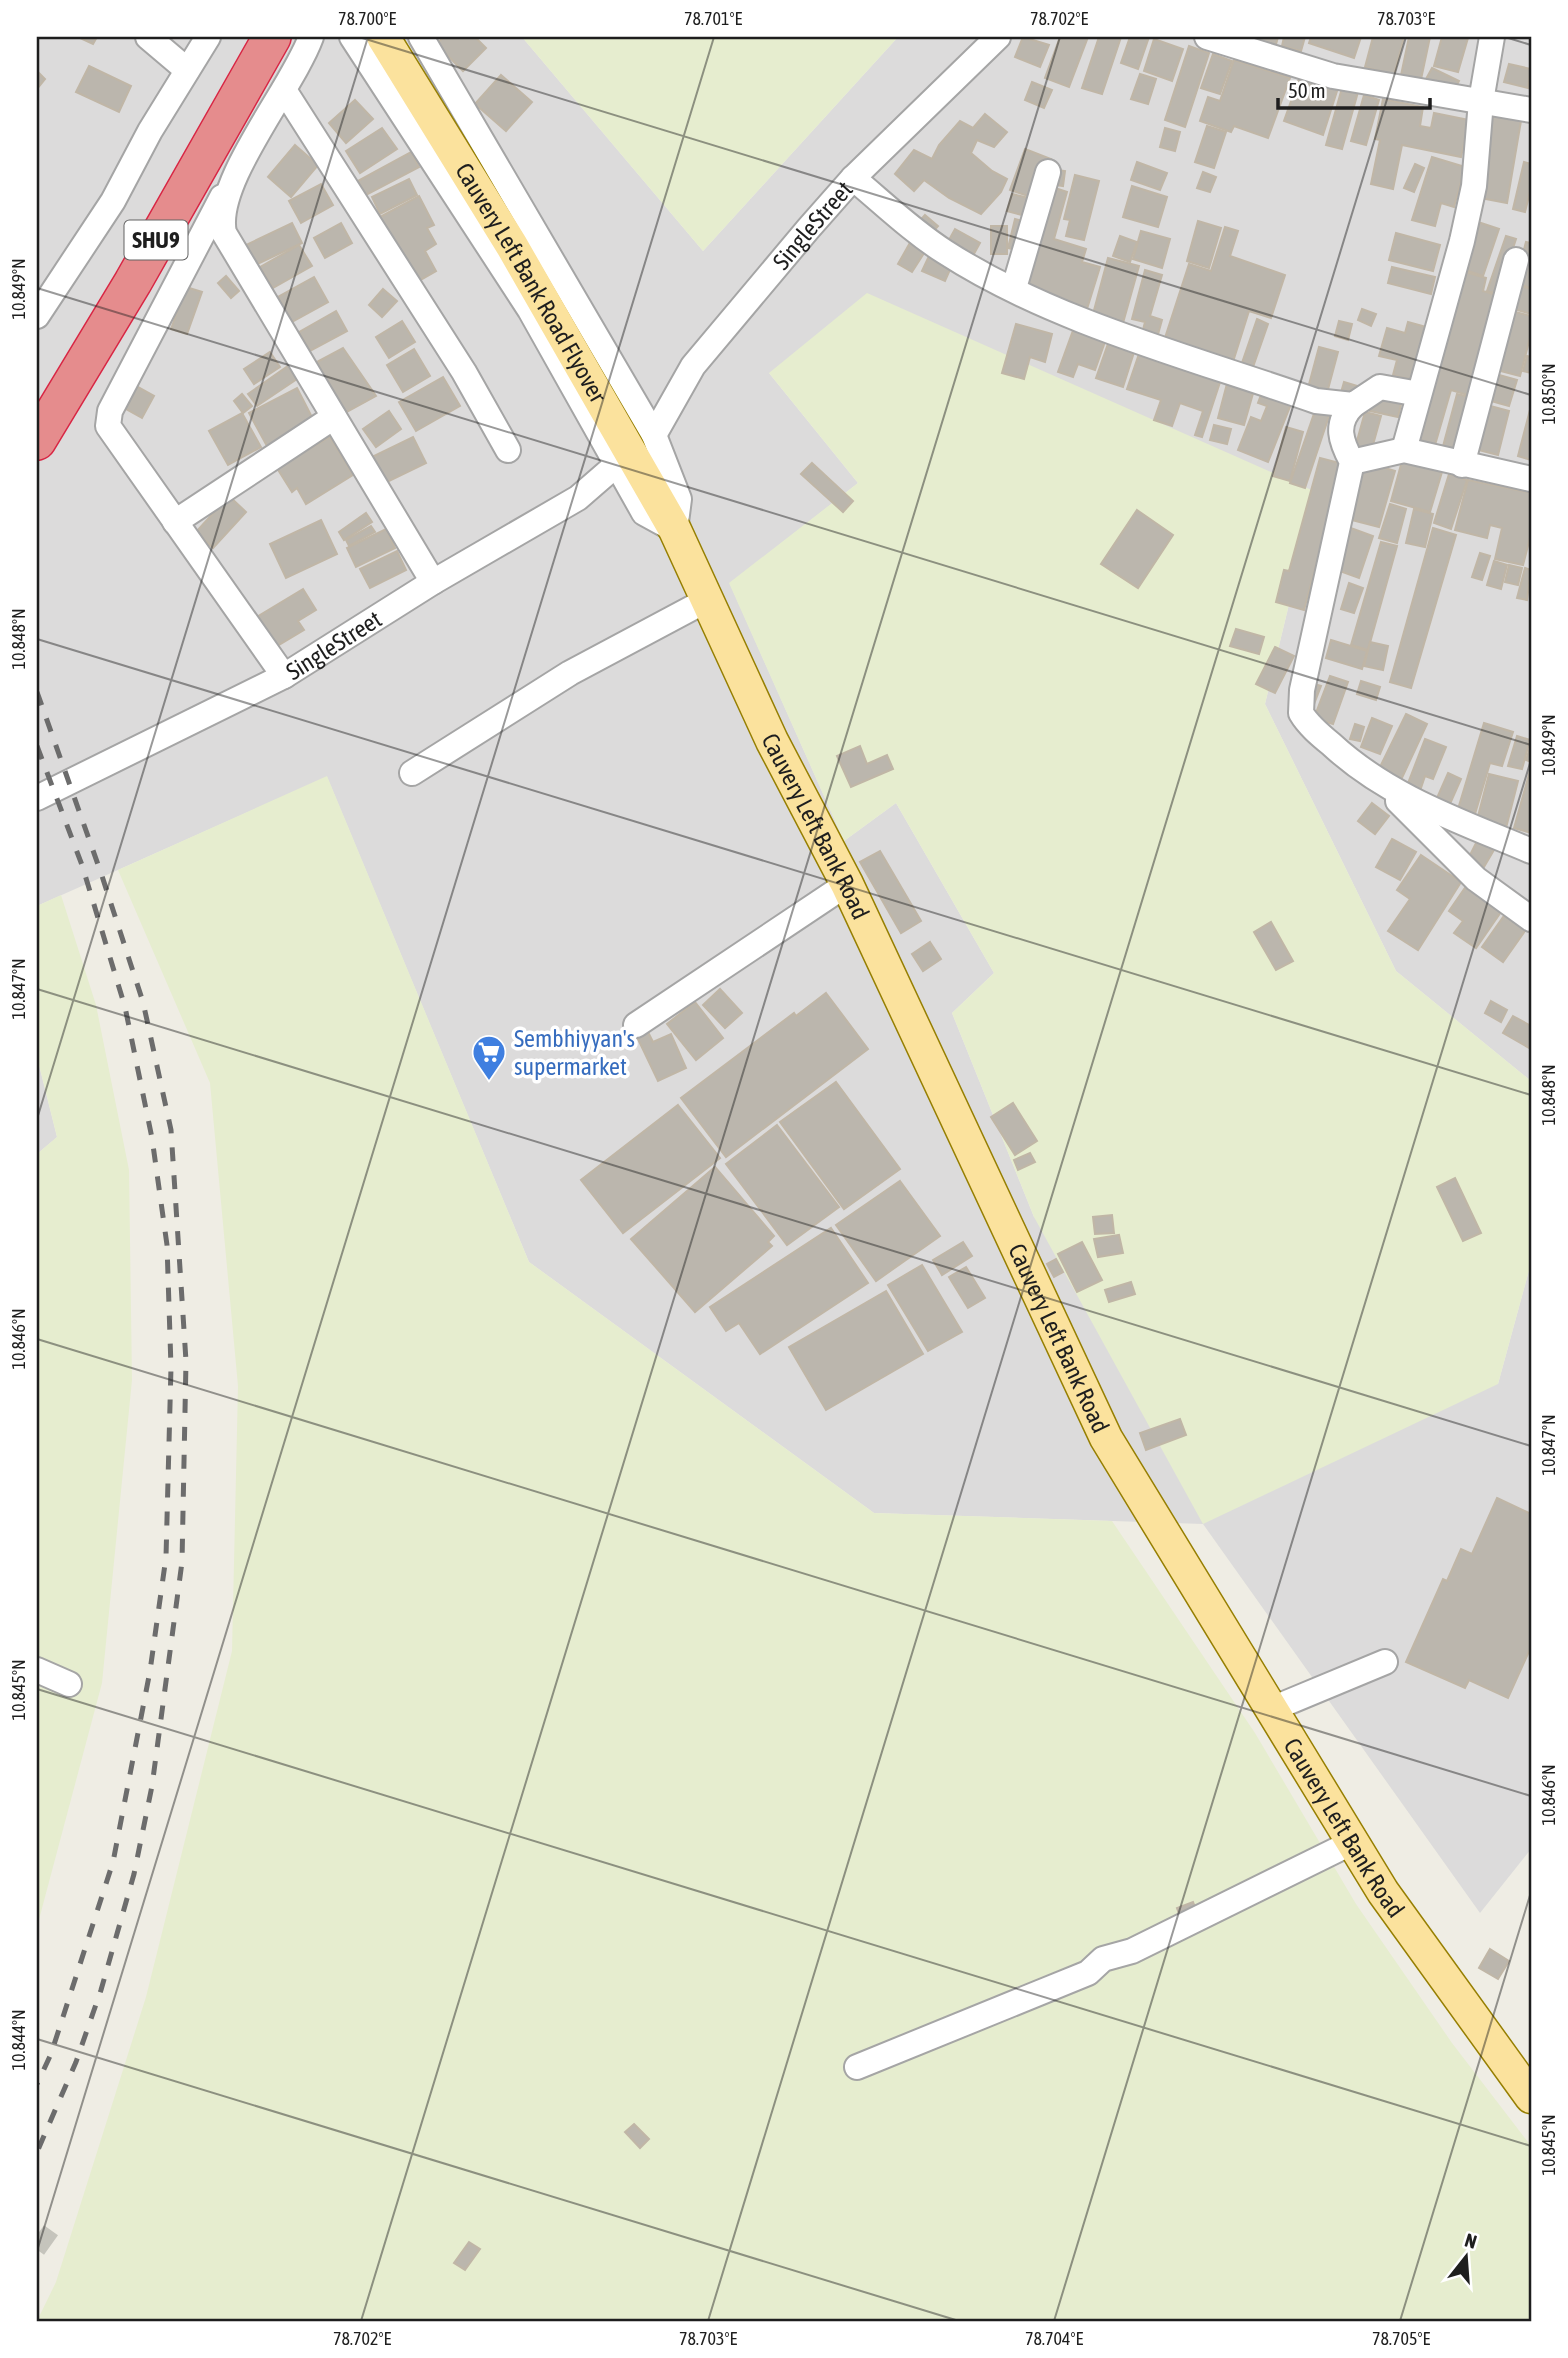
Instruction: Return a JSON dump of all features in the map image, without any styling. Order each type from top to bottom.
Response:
[{"type":"highway","name":"SHU9","points":[[37,394],[72,340],[248,37]]},
{"type":"highway","name":"SHU9","points":[[37,441],[133,282],[272,37]]},
{"type":"main road","name":"Cauvery Left Bank Road Flyover","points":[[383,37],[512,246],[676,530]]},
{"type":"main road","name":"Cauvery Left Bank Road","points":[[676,530],[705,601],[772,741],[847,884],[1106,1438],[1283,1704],[1353,1842],[1383,1892],[1531,2097]]},
{"type":"street","points":[[148,37],[187,70]]},
{"type":"street","points":[[37,316],[113,201],[150,131],[208,37]]},
{"type":"street","points":[[284,676],[114,436],[108,418],[209,217],[284,90],[311,37]]},
{"type":"street","points":[[352,37],[530,310],[643,513],[676,530],[679,499],[654,435],[421,37]]},
{"type":"street","name":"SingleStreet","points":[[654,435],[693,366],[853,178],[998,37]]},
{"type":"street","points":[[1207,37],[1333,76],[1531,110]]},
{"type":"street","points":[[1404,450],[1472,197],[1481,101],[1492,37]]},
{"type":"street","points":[[284,90],[464,372],[508,450]]},
{"type":"street","points":[[1014,288],[1048,172]]},
{"type":"street","points":[[853,178],[944,252],[1014,288],[1098,325],[1316,401],[1353,405]]},
{"type":"street","points":[[229,187],[222,217],[224,233],[433,582]]},
{"type":"street","points":[[1462,465],[1516,260]]},
{"type":"street","points":[[1419,394],[1380,387],[1346,412],[1340,440],[1352,462],[1300,706],[1304,718],[1315,730],[1356,767],[1383,785],[1406,799],[1531,851]]},
{"type":"street","points":[[175,522],[334,417]]},
{"type":"street","points":[[1352,462],[1404,450],[1531,479]]},
{"type":"street","name":"SingleStreet","points":[[37,798],[284,676],[433,582],[578,498],[616,466]]},
{"type":"street","points":[[412,773],[570,673],[705,601]]},
{"type":"street","points":[[1383,785],[1476,879],[1531,919]]},
{"type":"street","points":[[636,1025],[847,884]]},
{"type":"street","points":[[1283,1704],[1385,1662]]},
{"type":"street","points":[[37,1670],[69,1684]]},
{"type":"street","points":[[857,2067],[1088,1973],[1103,1959],[1132,1951],[1353,1842]]},
{"type":"shaded area","points":[[37,37],[522,37],[703,251],[898,37],[1531,37],[1531,1081],[1396,971],[1265,704],[1316,492],[769,373],[858,483],[730,584],[844,841],[896,803],[994,973],[952,1013],[1034,1217],[1498,1384],[1531,1263],[1531,1849],[1480,1913],[1203,1524],[874,1513],[529,1262],[327,777],[37,906]]},
{"type":"shaded area","points":[[37,1057],[57,1137],[37,1154]]},
{"type":"green space","points":[[522,37],[898,37],[703,251]]},
{"type":"green space","points":[[867,293],[1316,492],[1265,704],[1396,971],[1531,1081],[1531,1263],[1498,1384],[1203,1524],[1034,1217],[952,1013],[994,973],[896,803],[844,841],[729,583],[858,483],[769,373]]},
{"type":"green space","points":[[327,776],[529,1262],[874,1513],[1112,1521],[1255,1733],[1356,1904],[1452,2043],[1531,2146],[1531,2321],[37,2321],[56,2282],[146,1997],[232,1651],[238,1386],[210,1083],[118,870]]},
{"type":"green space","points":[[61,895],[96,1005],[129,1170],[132,1380],[102,1683],[37,1927],[37,1154],[57,1137],[37,1057],[37,906]]},
{"type":"building","points":[[78,37],[97,37],[93,44]]},
{"type":"building","points":[[444,37],[475,37],[486,48],[463,71],[436,44]]},
{"type":"building","points":[[1023,37],[1049,45],[1040,67],[1015,57]]},
{"type":"building","points":[[1060,37],[1088,37],[1069,87],[1045,78]]},
{"type":"building","points":[[1099,37],[1121,37],[1102,94],[1082,88]]},
{"type":"building","points":[[1130,37],[1149,37],[1138,69],[1121,63]]},
{"type":"building","points":[[1244,37],[1278,37],[1275,48]]},
{"type":"building","points":[[1284,37],[1305,37],[1301,51],[1282,46]]},
{"type":"building","points":[[1311,37],[1361,37],[1354,58],[1309,43]]},
{"type":"building","points":[[1373,37],[1404,37],[1394,75],[1365,67]]},
{"type":"building","points":[[1409,37],[1430,37],[1420,84],[1400,80]]},
{"type":"building","points":[[1442,37],[1468,38],[1458,72],[1434,66]]},
{"type":"building","points":[[1154,39],[1183,49],[1172,81],[1144,71]]},
{"type":"building","points":[[1189,46],[1209,53],[1185,127],[1165,120]]},
{"type":"building","points":[[1213,54],[1232,61],[1220,94],[1201,88]]},
{"type":"building","points":[[1234,60],[1290,78],[1268,138],[1234,126],[1231,132],[1200,121],[1208,97],[1220,101]]},
{"type":"building","points":[[1509,64],[1531,69],[1528,88],[1504,82]]},
{"type":"building","points":[[89,66],[131,86],[119,112],[76,92]]},
{"type":"building","points":[[1432,68],[1459,81],[1453,92],[1426,79]]},
{"type":"building","points":[[37,71],[45,79],[37,89]]},
{"type":"building","points":[[1140,74],[1156,79],[1148,104],[1131,99]]},
{"type":"building","points":[[501,75],[532,102],[506,131],[475,104]]},
{"type":"building","points":[[1300,76],[1338,88],[1323,135],[1284,121]]},
{"type":"building","points":[[1032,82],[1052,90],[1044,108],[1025,100]]},
{"type":"building","points":[[1342,88],[1358,92],[1342,149],[1326,145]]},
{"type":"building","points":[[1364,95],[1379,100],[1366,145],[1351,141]]},
{"type":"building","points":[[1383,99],[1423,107],[1420,126],[1431,128],[1434,113],[1469,120],[1461,157],[1402,145],[1393,189],[1371,184],[1380,140],[1375,139]]},
{"type":"building","points":[[355,100],[373,119],[346,143],[329,123]]},
{"type":"building","points":[[1493,110],[1522,115],[1507,203],[1475,197]]},
{"type":"building","points":[[985,114],[1007,132],[994,147],[977,140],[971,153],[992,171],[1007,179],[1001,192],[981,214],[949,198],[924,180],[914,191],[895,174],[914,150],[932,159],[939,145],[960,121],[973,128]]},
{"type":"building","points":[[1207,126],[1226,132],[1214,168],[1195,162]]},
{"type":"building","points":[[382,128],[397,149],[360,173],[346,151]]},
{"type":"building","points":[[1165,128],[1180,132],[1175,151],[1160,147]]},
{"type":"building","points":[[295,145],[318,165],[291,197],[268,177]]},
{"type":"building","points":[[1025,149],[1051,159],[1037,199],[1010,190]]},
{"type":"building","points":[[411,152],[419,167],[366,195],[358,181]]},
{"type":"building","points":[[1432,157],[1465,167],[1454,207],[1441,203],[1435,226],[1412,220]]},
{"type":"building","points":[[1137,162],[1167,173],[1160,190],[1131,180]]},
{"type":"building","points":[[1524,162],[1531,164],[1531,188],[1525,212],[1513,209]]},
{"type":"building","points":[[1415,164],[1424,168],[1414,192],[1404,188]]},
{"type":"building","points":[[1051,169],[1065,171],[1063,186],[1049,184]]},
{"type":"building","points":[[1203,172],[1216,177],[1210,192],[1197,188]]},
{"type":"building","points":[[1075,175],[1099,181],[1084,240],[1066,236],[1070,220],[1064,219]]},
{"type":"building","points":[[409,179],[417,195],[380,214],[372,197]]},
{"type":"building","points":[[321,184],[333,205],[301,223],[289,201]]},
{"type":"building","points":[[1049,186],[1067,192],[1054,239],[1086,249],[1082,262],[1100,267],[1087,309],[1019,285]]},
{"type":"building","points":[[1132,186],[1167,197],[1158,227],[1123,217]]},
{"type":"building","points":[[1012,194],[1038,200],[1033,218],[1007,211]]},
{"type":"building","points":[[419,196],[434,225],[427,228],[436,244],[425,251],[436,271],[415,283],[380,217]]},
{"type":"building","points":[[925,215],[938,226],[929,236],[916,225]]},
{"type":"building","points":[[1015,219],[1031,223],[1024,252],[1008,248]]},
{"type":"building","points":[[1198,221],[1221,228],[1209,268],[1187,261]]},
{"type":"building","points":[[1478,222],[1499,229],[1483,276],[1462,269]]},
{"type":"building","points":[[292,223],[302,243],[253,266],[244,246]]},
{"type":"building","points":[[341,223],[352,243],[325,258],[314,238]]},
{"type":"building","points":[[991,226],[1007,226],[1007,254],[991,254]]},
{"type":"building","points":[[1225,227],[1238,231],[1230,256],[1285,275],[1271,318],[1249,311],[1232,365],[1164,341],[1189,264],[1211,271]]},
{"type":"building","points":[[955,229],[980,243],[970,261],[945,247]]},
{"type":"building","points":[[1141,231],[1170,239],[1162,268],[1133,259]]},
{"type":"building","points":[[1396,233],[1440,245],[1433,271],[1389,260]]},
{"type":"building","points":[[1120,236],[1137,242],[1130,262],[1113,256]]},
{"type":"building","points":[[1506,236],[1516,239],[1498,294],[1487,291]]},
{"type":"building","points":[[911,241],[926,250],[912,272],[898,264]]},
{"type":"building","points":[[1526,242],[1531,243],[1531,288],[1515,283]]},
{"type":"building","points":[[299,245],[312,266],[273,288],[260,267]]},
{"type":"building","points":[[929,256],[952,265],[945,281],[922,271]]},
{"type":"building","points":[[1108,258],[1139,266],[1123,323],[1093,314]]},
{"type":"building","points":[[1392,267],[1435,277],[1431,294],[1388,283]]},
{"type":"building","points":[[1145,270],[1162,275],[1150,316],[1162,320],[1157,338],[1142,334],[1145,322],[1132,319]]},
{"type":"building","points":[[1462,271],[1486,278],[1483,291],[1500,296],[1471,396],[1451,390],[1435,445],[1415,439]]},
{"type":"building","points":[[226,276],[239,291],[231,298],[218,283]]},
{"type":"building","points":[[314,277],[328,302],[292,322],[278,297]]},
{"type":"building","points":[[1514,284],[1531,289],[1531,314],[1507,307]]},
{"type":"building","points":[[186,287],[202,292],[187,334],[171,329]]},
{"type":"building","points":[[383,289],[397,301],[382,317],[369,305]]},
{"type":"building","points":[[1362,309],[1376,314],[1371,326],[1358,320]]},
{"type":"building","points":[[1508,310],[1531,316],[1531,334],[1520,376],[1493,369]]},
{"type":"building","points":[[336,311],[347,331],[310,351],[299,332]]},
{"type":"building","points":[[1257,319],[1268,324],[1253,367],[1242,363]]},
{"type":"building","points":[[402,321],[415,342],[389,358],[376,337]]},
{"type":"building","points":[[1339,321],[1352,324],[1348,340],[1335,336]]},
{"type":"building","points":[[1408,322],[1426,327],[1412,380],[1393,375],[1397,360],[1379,356],[1387,328],[1405,333]]},
{"type":"building","points":[[1016,324],[1052,334],[1045,362],[1030,357],[1024,379],[1002,373]]},
{"type":"building","points":[[1075,325],[1107,336],[1095,370],[1078,364],[1073,377],[1058,372]]},
{"type":"building","points":[[1110,338],[1136,346],[1123,387],[1096,378]]},
{"type":"building","points":[[1319,347],[1338,352],[1327,393],[1308,388]]},
{"type":"building","points":[[343,348],[376,396],[345,413],[317,362]]},
{"type":"building","points":[[1141,348],[1222,376],[1202,437],[1195,435],[1203,411],[1180,403],[1172,426],[1154,420],[1161,400],[1127,389]]},
{"type":"building","points":[[414,349],[430,376],[403,392],[387,365]]},
{"type":"building","points":[[270,352],[280,367],[254,384],[244,369]]},
{"type":"building","points":[[1527,356],[1531,357],[1531,373],[1523,371]]},
{"type":"building","points":[[288,366],[297,379],[257,406],[248,394]]},
{"type":"building","points":[[1492,373],[1517,380],[1509,406],[1484,399]]},
{"type":"building","points":[[1229,376],[1256,383],[1244,425],[1218,418]]},
{"type":"building","points":[[443,377],[460,406],[416,431],[399,402]]},
{"type":"building","points":[[1344,382],[1357,386],[1352,401],[1340,396]]},
{"type":"building","points":[[131,383],[154,396],[142,418],[119,405]]},
{"type":"building","points":[[1264,387],[1293,399],[1268,462],[1238,450],[1251,417],[1261,421],[1267,406],[1258,403]]},
{"type":"building","points":[[297,388],[315,423],[268,448],[249,413]]},
{"type":"building","points":[[1376,389],[1403,396],[1398,417],[1370,411]]},
{"type":"building","points":[[242,394],[252,406],[243,413],[234,401]]},
{"type":"building","points":[[1457,394],[1474,398],[1459,454],[1442,450]]},
{"type":"building","points":[[1483,404],[1509,411],[1498,455],[1471,448]]},
{"type":"building","points":[[1317,405],[1331,410],[1305,488],[1290,483]]},
{"type":"building","points":[[1531,406],[1531,460],[1518,456]]},
{"type":"building","points":[[389,411],[401,429],[376,447],[363,429]]},
{"type":"building","points":[[1365,412],[1381,416],[1371,452],[1355,448]]},
{"type":"building","points":[[242,413],[261,447],[228,465],[209,431]]},
{"type":"building","points":[[1214,425],[1231,429],[1227,444],[1210,440]]},
{"type":"building","points":[[1286,427],[1303,432],[1290,481],[1273,476]]},
{"type":"building","points":[[330,437],[353,475],[306,504],[297,488],[292,492],[277,468]]},
{"type":"building","points":[[413,437],[426,463],[385,483],[372,457]]},
{"type":"building","points":[[1320,458],[1343,464],[1304,610],[1276,602],[1284,570],[1289,571]]},
{"type":"building","points":[[1402,461],[1442,472],[1430,512],[1391,501]]},
{"type":"building","points":[[1365,462],[1395,471],[1379,527],[1348,519]]},
{"type":"building","points":[[812,463],[853,501],[843,512],[801,474]]},
{"type":"building","points":[[1449,474],[1467,480],[1451,529],[1434,523]]},
{"type":"building","points":[[1468,480],[1531,493],[1531,534],[1523,565],[1495,559],[1502,528],[1490,525],[1487,538],[1455,530]]},
{"type":"building","points":[[229,496],[246,512],[213,548],[196,532]]},
{"type":"building","points":[[1390,504],[1406,509],[1397,543],[1379,538]]},
{"type":"building","points":[[1414,509],[1433,514],[1425,547],[1406,543]]},
{"type":"building","points":[[1137,510],[1173,535],[1138,588],[1101,564]]},
{"type":"building","points":[[366,513],[372,522],[344,540],[339,532]]},
{"type":"building","points":[[321,520],[337,554],[286,578],[270,544]]},
{"type":"building","points":[[371,526],[375,532],[349,546],[346,540]]},
{"type":"building","points":[[1348,527],[1373,536],[1359,578],[1334,569]]},
{"type":"building","points":[[1433,528],[1456,535],[1411,688],[1390,682]]},
{"type":"building","points":[[386,529],[395,548],[356,567],[347,548]]},
{"type":"building","points":[[1381,542],[1397,546],[1368,650],[1351,645]]},
{"type":"building","points":[[397,551],[406,570],[370,588],[360,569]]},
{"type":"building","points":[[1480,553],[1490,556],[1482,580],[1472,577]]},
{"type":"building","points":[[1494,561],[1507,565],[1501,589],[1487,585]]},
{"type":"building","points":[[1509,565],[1522,568],[1518,585],[1505,582]]},
{"type":"building","points":[[1525,568],[1531,570],[1527,600],[1517,598]]},
{"type":"building","points":[[1349,583],[1363,588],[1354,613],[1341,609]]},
{"type":"building","points":[[303,589],[316,610],[298,621],[304,630],[274,648],[255,618]]},
{"type":"building","points":[[1236,629],[1264,637],[1259,654],[1230,646]]},
{"type":"building","points":[[1331,640],[1367,651],[1362,669],[1326,658]]},
{"type":"building","points":[[1370,642],[1388,646],[1383,670],[1364,666]]},
{"type":"building","points":[[1275,647],[1294,656],[1275,693],[1256,684]]},
{"type":"building","points":[[1330,676],[1348,682],[1333,724],[1314,718]]},
{"type":"building","points":[[1361,681],[1380,687],[1376,700],[1357,694]]},
{"type":"building","points":[[1311,683],[1321,686],[1311,712]]},
{"type":"building","points":[[1406,714],[1427,724],[1401,780],[1379,769]]},
{"type":"building","points":[[1372,718],[1392,726],[1380,754],[1361,747]]},
{"type":"building","points":[[1484,723],[1513,732],[1502,766],[1490,763],[1475,814],[1458,809]]},
{"type":"building","points":[[1355,724],[1364,727],[1360,741],[1350,739]]},
{"type":"building","points":[[1517,736],[1530,740],[1522,769],[1508,766]]},
{"type":"building","points":[[1425,739],[1446,747],[1433,779],[1425,776],[1420,791],[1407,786]]},
{"type":"building","points":[[1531,745],[1531,762],[1526,760]]},
{"type":"building","points":[[860,746],[867,764],[887,755],[893,769],[851,787],[837,756]]},
{"type":"building","points":[[1531,767],[1531,833],[1514,828]]},
{"type":"building","points":[[1448,773],[1461,779],[1450,804],[1437,798]]},
{"type":"building","points":[[1489,774],[1518,781],[1506,828],[1477,820]]},
{"type":"building","points":[[1372,803],[1389,816],[1375,834],[1358,821]]},
{"type":"building","points":[[1392,839],[1416,852],[1400,880],[1376,867]]},
{"type":"building","points":[[1477,841],[1494,850],[1484,867],[1468,859]]},
{"type":"building","points":[[880,851],[921,921],[901,933],[860,862]]},
{"type":"building","points":[[1421,855],[1461,882],[1418,950],[1388,931],[1410,899],[1397,890]]},
{"type":"building","points":[[1467,885],[1503,909],[1476,948],[1454,933],[1463,921],[1449,911]]},
{"type":"building","points":[[1506,913],[1527,928],[1503,962],[1482,947]]},
{"type":"building","points":[[1271,922],[1293,961],[1276,970],[1254,932]]},
{"type":"building","points":[[930,942],[941,959],[923,971],[912,954]]},
{"type":"building","points":[[720,989],[742,1013],[725,1028],[703,1005]]},
{"type":"building","points":[[826,993],[868,1049],[726,1157],[681,1098],[794,1013],[796,1016]]},
{"type":"building","points":[[1491,1001],[1507,1010],[1501,1022],[1485,1013]]},
{"type":"building","points":[[695,1002],[723,1038],[696,1060],[667,1024]]},
{"type":"building","points":[[1513,1016],[1531,1026],[1531,1049],[1503,1033]]},
{"type":"building","points":[[648,1032],[653,1042],[671,1034],[686,1068],[658,1081],[637,1037]]},
{"type":"building","points":[[836,1082],[900,1169],[844,1209],[780,1122]]},
{"type":"building","points":[[1013,1103],[1037,1141],[1015,1155],[991,1117]]},
{"type":"building","points":[[678,1105],[720,1158],[623,1233],[581,1180]]},
{"type":"building","points":[[777,1125],[839,1207],[787,1245],[726,1164]]},
{"type":"building","points":[[1030,1153],[1035,1162],[1018,1170],[1014,1160]]},
{"type":"building","points":[[715,1167],[774,1236],[768,1242],[772,1246],[695,1312],[631,1239]]},
{"type":"building","points":[[1455,1178],[1481,1233],[1463,1241],[1437,1187]]},
{"type":"building","points":[[900,1181],[940,1236],[876,1281],[836,1225]]},
{"type":"building","points":[[1112,1215],[1114,1233],[1095,1234],[1093,1217]]},
{"type":"building","points":[[831,1228],[868,1283],[760,1354],[739,1323],[726,1331],[710,1307]]},
{"type":"building","points":[[1119,1235],[1123,1253],[1098,1257],[1094,1239]]},
{"type":"building","points":[[963,1242],[972,1256],[942,1275],[933,1260]]},
{"type":"building","points":[[1082,1242],[1102,1280],[1077,1292],[1058,1254]]},
{"type":"building","points":[[1056,1259],[1063,1272],[1054,1277],[1047,1264]]},
{"type":"building","points":[[922,1265],[962,1332],[928,1351],[888,1285]]},
{"type":"building","points":[[966,1267],[985,1298],[968,1308],[949,1277]]},
{"type":"building","points":[[1131,1282],[1135,1294],[1109,1302],[1105,1290]]},
{"type":"building","points":[[886,1291],[923,1354],[826,1410],[789,1347]]},
{"type":"building","points":[[1180,1419],[1186,1435],[1146,1450],[1140,1433]]},
{"type":"building","points":[[1497,1498],[1531,1514],[1531,1647],[1508,1698],[1469,1680],[1465,1688],[1406,1662],[1443,1579],[1447,1581],[1461,1549],[1472,1554]]},
{"type":"building","points":[[1193,1902],[1199,1917],[1182,1922],[1177,1908]]},
{"type":"building","points":[[1490,1949],[1509,1961],[1498,1979],[1479,1968]]},
{"type":"building","points":[[634,2124],[649,2139],[640,2148],[625,2132]]},
{"type":"building","points":[[469,2242],[480,2249],[465,2270],[454,2263]]},
{"type":"tunnel","points":[[37,2235],[51,2245]]},
{"type":"railway","points":[[37,692],[143,1002],[171,1130],[186,1361],[182,1562],[152,1786],[134,1874],[101,1990],[76,2062],[37,2152]]},
{"type":"railway","points":[[37,746],[82,865],[125,1007],[152,1138],[167,1245],[171,1367],[166,1557],[150,1671],[113,1862],[51,2054],[37,2084]]},
{"type":"place","name":"Sembhiyyan's supermarket","points":[[489,1082]]}]
